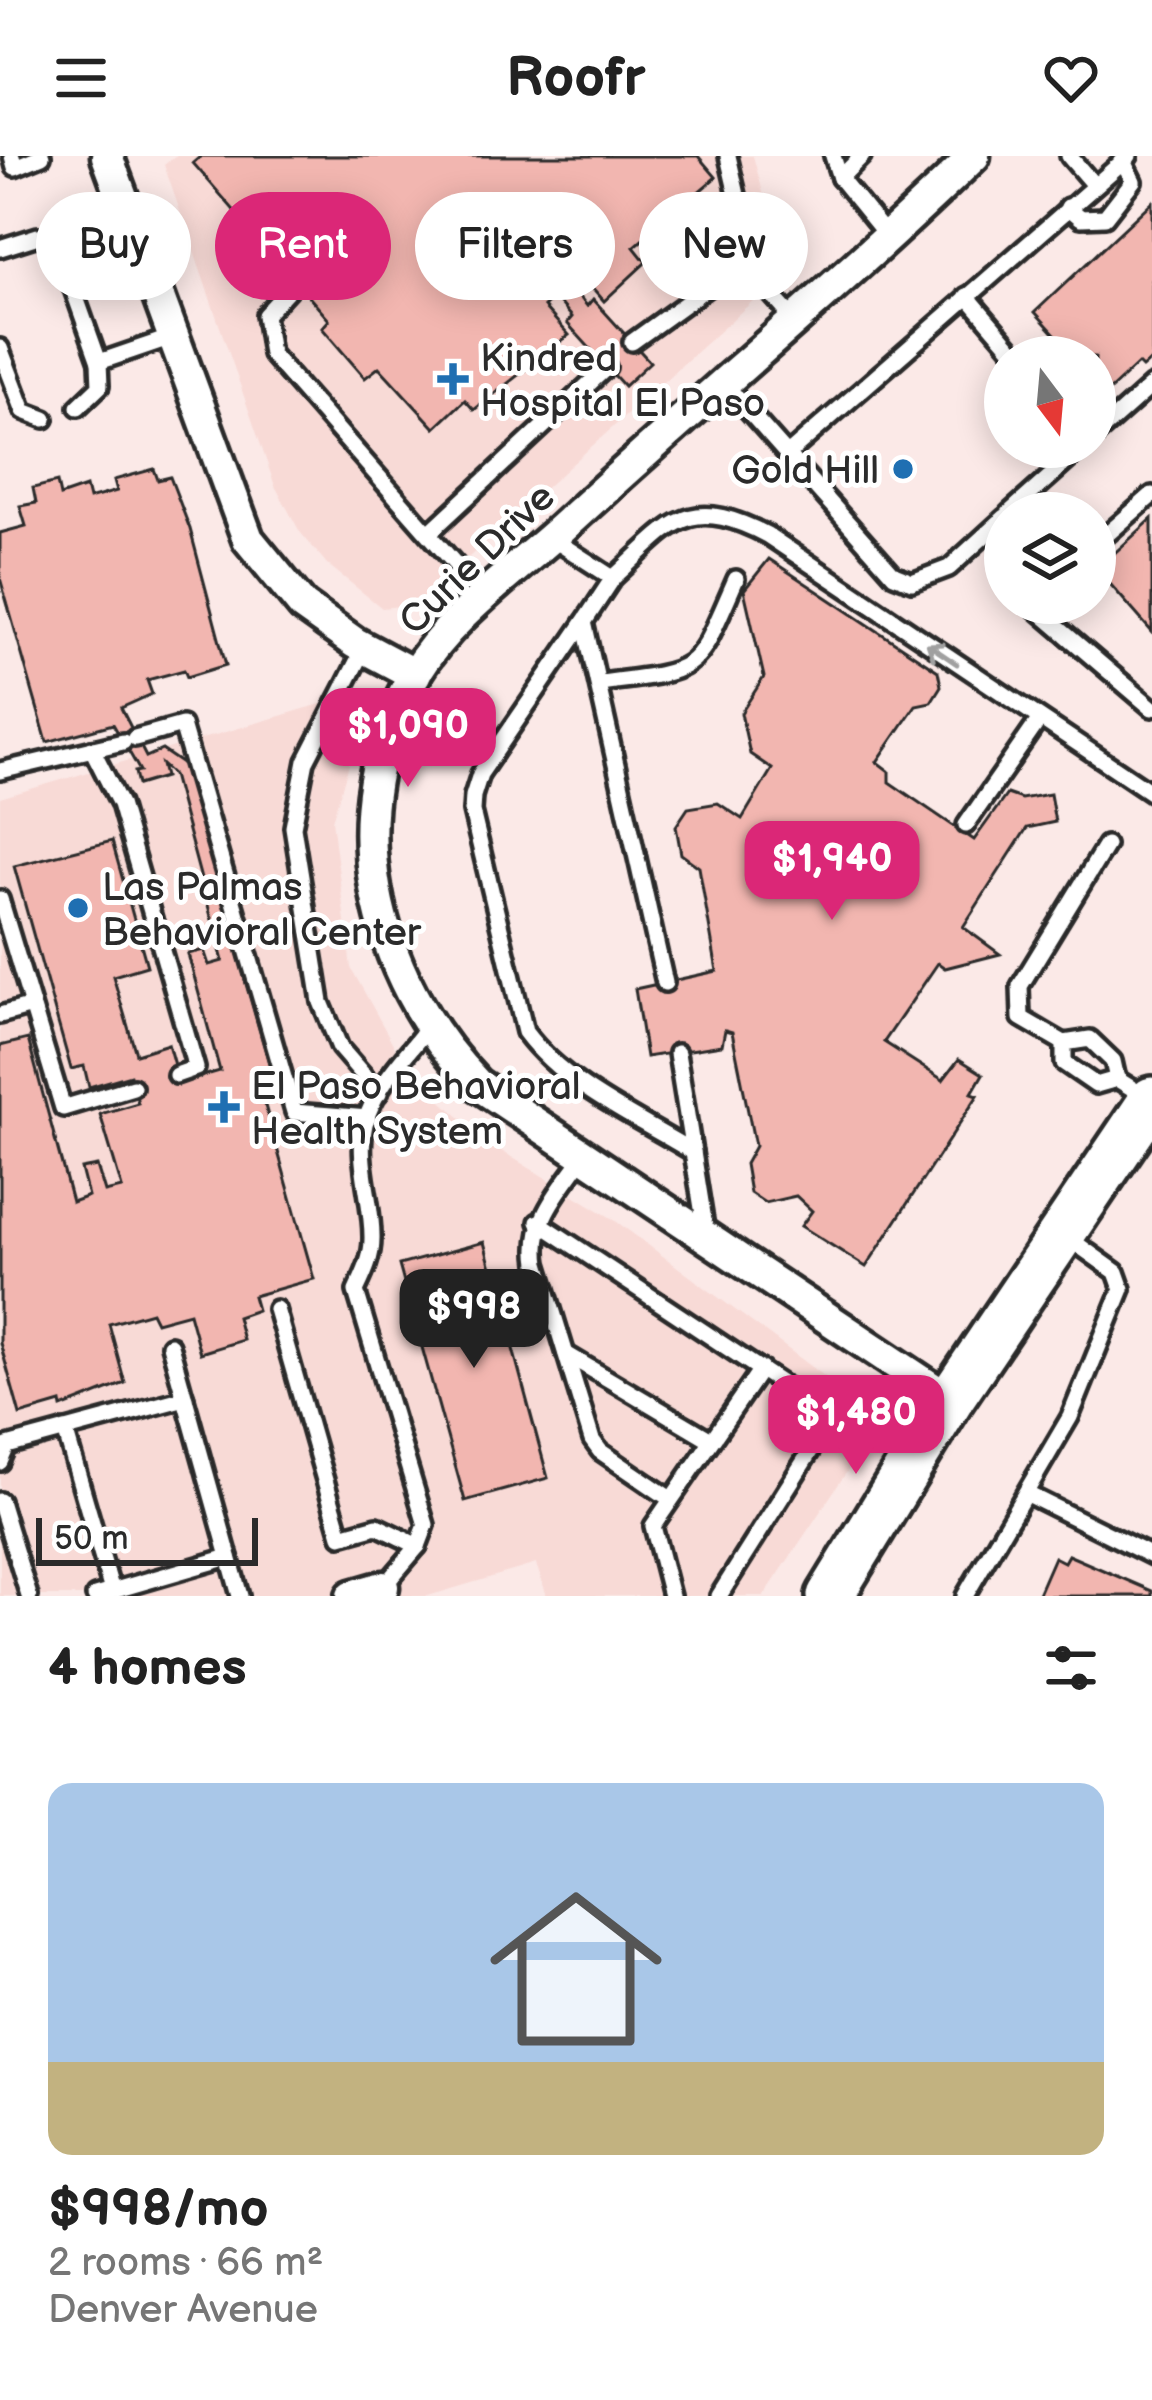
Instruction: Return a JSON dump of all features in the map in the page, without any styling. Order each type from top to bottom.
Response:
[{"type":"main road","points":[[830,1596],[950,1400],[1062,1234],[1140,1093]]},
{"type":"street","points":[[107,156],[248,539],[303,605],[364,648],[415,675]]},
{"type":"street","name":"Curie Drive","points":[[950,1400],[477,1084],[428,1027],[395,969],[371,874],[375,786],[385,744],[415,675],[446,632],[722,380],[889,239],[974,156]]},
{"type":"street","points":[[352,1596],[383,1587]]},
{"type":"lane","points":[[9,165],[42,156]]},
{"type":"lane","points":[[728,156],[736,192]]},
{"type":"lane","points":[[833,156],[840,178],[889,239]]},
{"type":"lane","points":[[840,178],[862,156]]},
{"type":"lane","points":[[1070,156],[1094,184]]},
{"type":"lane","points":[[788,454],[1094,184],[1126,158],[1133,181],[1105,217],[1081,218],[1068,207]]},
{"type":"lane","points":[[0,248],[38,236],[58,248],[99,362],[100,386],[78,407]]},
{"type":"lane","points":[[967,296],[1001,336]]},
{"type":"lane","points":[[279,300],[265,315],[271,354],[484,598]]},
{"type":"lane","points":[[632,343],[686,300]]},
{"type":"lane","points":[[776,300],[796,322]]},
{"type":"lane","points":[[99,362],[172,337]]},
{"type":"lane","points":[[0,348],[24,411],[45,419]]},
{"type":"lane","points":[[429,532],[607,367]]},
{"type":"lane","points":[[722,380],[894,575],[912,582],[949,568],[984,536]]},
{"type":"lane","points":[[1116,417],[1152,385]]},
{"type":"lane","points":[[1033,492],[1060,468]]},
{"type":"lane","points":[[1116,527],[1152,495]]},
{"type":"lane","points":[[693,1152],[583,1084],[541,1053],[525,1032],[472,811],[480,774],[613,578],[674,523],[698,514],[725,514],[766,535],[1152,793]]},
{"type":"lane","points":[[551,538],[613,578]]},
{"type":"lane","points":[[600,682],[685,670],[705,648],[736,579]]},
{"type":"lane","points":[[584,622],[665,983]]},
{"type":"lane","points":[[1053,624],[1152,708]]},
{"type":"lane","points":[[364,648],[306,761],[293,827],[321,1001],[340,1048],[379,1093]]},
{"type":"lane","points":[[966,825],[1039,720]]},
{"type":"lane","points":[[0,771],[182,725],[294,1112],[368,1118]]},
{"type":"lane","points":[[92,749],[120,804],[196,1068],[176,1075]]},
{"type":"lane","points":[[1106,845],[1020,986],[1021,1018],[1064,1043],[1090,1039],[1140,1093]]},
{"type":"lane","points":[[0,899],[64,1108],[133,1087]]},
{"type":"lane","points":[[0,1016],[32,1006]]},
{"type":"lane","points":[[383,1587],[418,1546],[426,1526],[356,1291],[370,1258],[373,1234],[362,1171],[368,1118],[379,1093],[428,1027]]},
{"type":"lane","points":[[1064,1043],[1064,1063],[1096,1085],[1140,1093]]},
{"type":"lane","points":[[677,1053],[707,1240]]},
{"type":"lane","points":[[583,1157],[538,1222],[534,1237],[538,1263],[600,1451],[669,1498]]},
{"type":"lane","points":[[538,1222],[832,1417],[719,1596]]},
{"type":"lane","points":[[965,1596],[1070,1417],[1122,1289],[1116,1272],[1062,1234]]},
{"type":"lane","points":[[276,1309],[341,1536],[377,1526],[418,1546]]},
{"type":"lane","points":[[170,1346],[240,1596]]},
{"type":"lane","points":[[566,1354],[711,1440]]},
{"type":"lane","points":[[671,1596],[653,1526],[761,1369]]},
{"type":"lane","points":[[0,1462],[8,1446],[185,1398]]},
{"type":"lane","points":[[65,1430],[103,1594],[230,1557]]},
{"type":"lane","points":[[1027,1494],[1152,1556]]},
{"type":"lane","points":[[0,1501],[29,1596]]},
{"type":"shaded area","name":"Kindred Hospital El Paso","points":[[175,156],[753,156],[763,192],[639,192],[639,300],[754,300],[417,604],[382,608],[327,564],[300,532],[275,486],[191,243],[191,192],[173,192],[164,165]]},
{"type":"shaded area","name":"El Paso Behavioral Health System","points":[[372,689],[332,820],[351,968],[408,1071],[490,1144],[613,1219],[882,1419],[764,1596],[547,1596],[536,1564],[428,1596],[0,1596],[0,798]]},
{"type":"building","points":[[201,156],[698,156],[716,177],[698,192],[639,192],[639,243],[634,247],[639,268],[615,291],[615,192],[415,192],[415,300],[552,300],[544,307],[569,335],[474,410],[465,400],[435,428],[379,367],[365,378],[322,328],[329,320],[312,300],[391,300],[391,192],[218,192],[193,163]]},
{"type":"building","points":[[1152,202],[1152,359],[1142,368],[1138,364],[1116,385],[1116,336],[1057,336],[1035,312]]},
{"type":"building","points":[[558,300],[582,300],[587,306],[594,300],[650,362],[624,386],[567,323],[572,317]]},
{"type":"building","name":"Las Palmas Behavioral Center","points":[[154,469],[158,480],[170,477],[190,529],[226,665],[187,677],[184,670],[147,680],[152,694],[121,708],[146,757],[162,750],[184,765],[277,1091],[262,1095],[314,1279],[253,1296],[257,1310],[237,1317],[243,1340],[200,1353],[189,1313],[156,1322],[151,1312],[109,1324],[125,1383],[62,1408],[61,1403],[20,1415],[0,1343],[0,1046],[28,1039],[72,1202],[88,1196],[81,1169],[97,1166],[105,1192],[122,1188],[100,1114],[138,1103],[130,1075],[89,1087],[84,1066],[71,1069],[14,866],[112,841],[147,966],[113,976],[136,1054],[168,1044],[179,1083],[220,1071],[188,954],[204,950],[209,965],[223,961],[173,775],[162,765],[165,777],[138,785],[135,772],[140,771],[113,724],[47,742],[0,578],[0,533],[26,526],[20,506],[36,503],[33,488],[57,482],[60,496],[86,487],[89,499],[117,491],[114,480]]},
{"type":"building","points":[[1152,519],[1152,632],[1116,591],[1116,552]]},
{"type":"building","points":[[769,559],[938,671],[941,686],[931,702],[916,705],[877,762],[889,771],[889,782],[974,840],[1007,794],[1021,799],[1050,794],[1055,822],[1027,828],[963,927],[1000,954],[945,968],[938,963],[884,1042],[943,1080],[959,1059],[983,1074],[972,1093],[978,1095],[866,1267],[801,1226],[812,1211],[796,1196],[765,1203],[750,1193],[745,1164],[755,1146],[732,1032],[725,1030],[722,1045],[646,1057],[635,989],[717,971],[699,867],[681,854],[676,826],[688,808],[718,803],[742,819],[772,769],[750,754],[741,713],[764,677],[744,590]]},
{"type":"building","points":[[484,1242],[548,1478],[465,1501],[399,1265]]},
{"type":"building","points":[[1068,1555],[1152,1591],[1152,1596],[1037,1596],[1054,1557],[1064,1562]]},
{"type":"place","name":"Kindred Hospital El Paso","points":[[453,379]]},
{"type":"place","name":"Gold Hill","points":[[903,469]]},
{"type":"place","name":"Las Palmas Behavioral Center","points":[[78,908]]},
{"type":"place","name":"El Paso Behavioral Health System","points":[[224,1107]]}]
